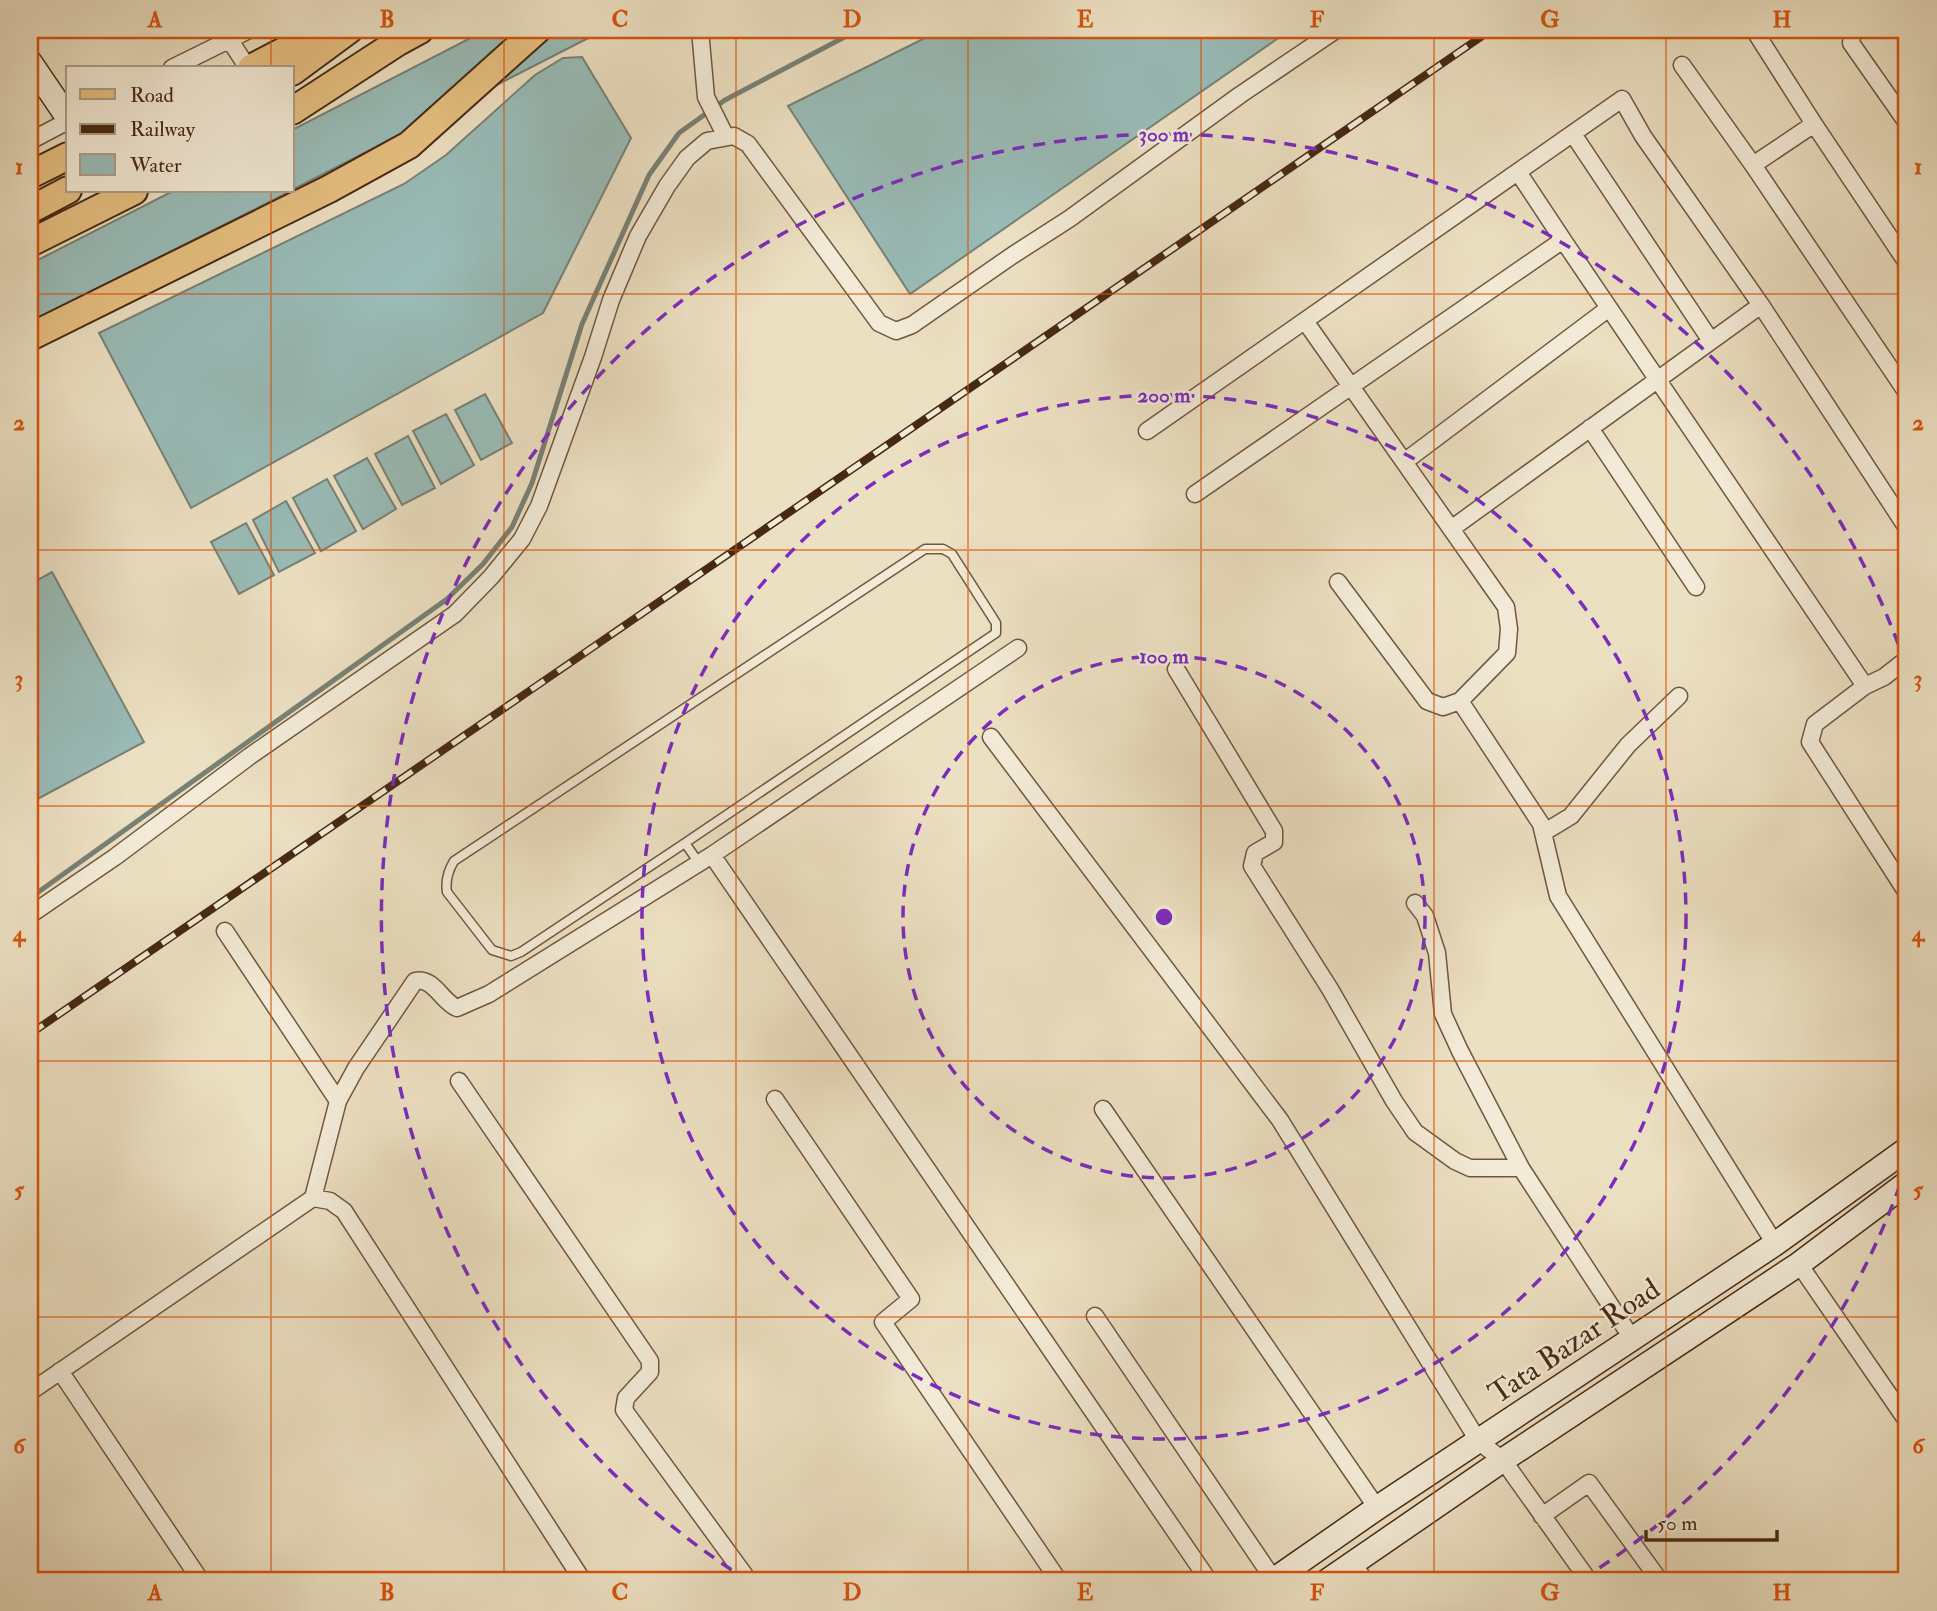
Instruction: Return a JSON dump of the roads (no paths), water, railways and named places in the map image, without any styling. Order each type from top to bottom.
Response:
[{"type":"main road","points":[[253,66],[324,30]]},
{"type":"main road","points":[[294,71],[349,30]]},
{"type":"main road","points":[[294,110],[420,30]]},
{"type":"main road","points":[[30,337],[329,188],[409,145],[537,30]]},
{"type":"main road","points":[[30,175],[66,157]]},
{"type":"main road","points":[[30,210],[66,191]]},
{"type":"main road","points":[[30,243],[132,192]]},
{"type":"street","points":[[175,66],[226,35],[248,30]]},
{"type":"street","points":[[700,30],[706,97],[723,130],[748,144],[879,323],[897,331],[912,325],[1069,219],[1240,95],[1336,30]]},
{"type":"street","points":[[1754,30],[1907,263]]},
{"type":"street","points":[[1853,30],[1851,43],[1907,123]]},
{"type":"street","points":[[226,35],[248,66]]},
{"type":"street","points":[[30,62],[66,117]]},
{"type":"street","points":[[1682,65],[1907,393]]},
{"type":"street","points":[[1147,431],[1622,99],[1643,136],[1761,304],[1907,528]]},
{"type":"street","points":[[30,141],[66,121]]},
{"type":"street","points":[[1753,165],[1814,124]]},
{"type":"street","points":[[30,915],[455,614],[491,578],[522,540],[539,506],[611,300],[638,236],[687,158],[723,130]]},
{"type":"street","points":[[1573,134],[1711,341]]},
{"type":"street","points":[[1518,172],[1866,686]]},
{"type":"street","points":[[1195,494],[1563,240]]},
{"type":"street","points":[[1451,528],[1761,304]]},
{"type":"street","points":[[1404,462],[1609,308]]},
{"type":"street","points":[[1305,321],[1506,607],[1509,629],[1507,653],[1460,701],[1443,707],[1427,701],[1338,582]]},
{"type":"street","points":[[1590,428],[1696,587]]},
{"type":"street","points":[[30,1392],[313,1198],[338,1101],[356,1068],[415,981],[429,983],[449,1004],[461,1007],[514,980],[705,859],[1018,648]]},
{"type":"street","points":[[1907,659],[1815,724],[1810,742],[1907,894]]},
{"type":"street","points":[[1176,669],[1274,831],[1273,842],[1255,853],[1252,866],[1330,989],[1394,1101],[1415,1132],[1455,1161],[1470,1168],[1521,1168]]},
{"type":"street","points":[[1543,833],[1572,816],[1628,745],[1679,696]]},
{"type":"street","points":[[1460,701],[1541,824],[1558,896],[1775,1244]]},
{"type":"street","points":[[991,737],[1280,1120],[1479,1442],[1503,1460],[1589,1581]]},
{"type":"street","points":[[705,859],[1209,1581]]},
{"type":"street","points":[[1415,903],[1425,916],[1437,953],[1443,1014],[1460,1051],[1521,1168],[1633,1340]]},
{"type":"street","points":[[225,931],[338,1101]]},
{"type":"street","points":[[459,1081],[650,1360],[650,1372],[626,1398],[624,1410],[749,1581]]},
{"type":"street","points":[[775,1099],[911,1299],[883,1322],[1059,1581]]},
{"type":"street","points":[[1103,1109],[1377,1508]]},
{"type":"street","name":"Tata Bazar Road","points":[[1273,1580],[1775,1244],[1907,1149]]},
{"type":"street","name":"Tata Bazar Road","points":[[1327,1581],[1359,1572],[1503,1460],[1799,1264],[1907,1183]]},
{"type":"street","points":[[313,1198],[330,1201],[344,1211],[583,1581]]},
{"type":"street","points":[[1799,1264],[1907,1421]]},
{"type":"street","points":[[1095,1316],[1273,1580]]},
{"type":"street","points":[[60,1371],[201,1581]]},
{"type":"street","points":[[1542,1516],[1589,1483],[1660,1581]]},
{"type":"lane","points":[[933,547],[952,554],[996,623],[996,633],[685,843],[511,956],[492,950],[447,891],[449,869],[454,861],[925,549],[933,547]]},
{"type":"lane","points":[[685,843],[705,859]]},
{"type":"water","points":[[486,30],[604,30],[294,189],[294,129]]},
{"type":"water","points":[[941,30],[1290,30],[910,294],[788,106]]},
{"type":"water","points":[[582,57],[631,138],[543,313],[191,508],[99,333],[404,184],[446,155],[535,75],[563,58]]},
{"type":"water","points":[[171,192],[289,192],[30,322],[30,264]]},
{"type":"water","points":[[485,394],[512,443],[481,460],[455,410]]},
{"type":"water","points":[[446,414],[474,465],[441,484],[413,431]]},
{"type":"water","points":[[408,436],[435,488],[402,505],[375,454]]},
{"type":"water","points":[[367,458],[396,509],[363,529],[334,476]]},
{"type":"water","points":[[327,479],[356,531],[321,551],[293,498]]},
{"type":"water","points":[[286,501],[315,553],[279,572],[253,520]]},
{"type":"water","points":[[246,523],[274,575],[239,594],[211,542]]},
{"type":"water","points":[[52,572],[144,742],[30,803],[30,584]]},
{"type":"waterway","points":[[30,898],[447,599],[483,564],[512,527],[532,483],[582,324],[649,175],[679,133],[725,100],[858,30]]},
{"type":"railway","points":[[30,1034],[1491,30]]}]
